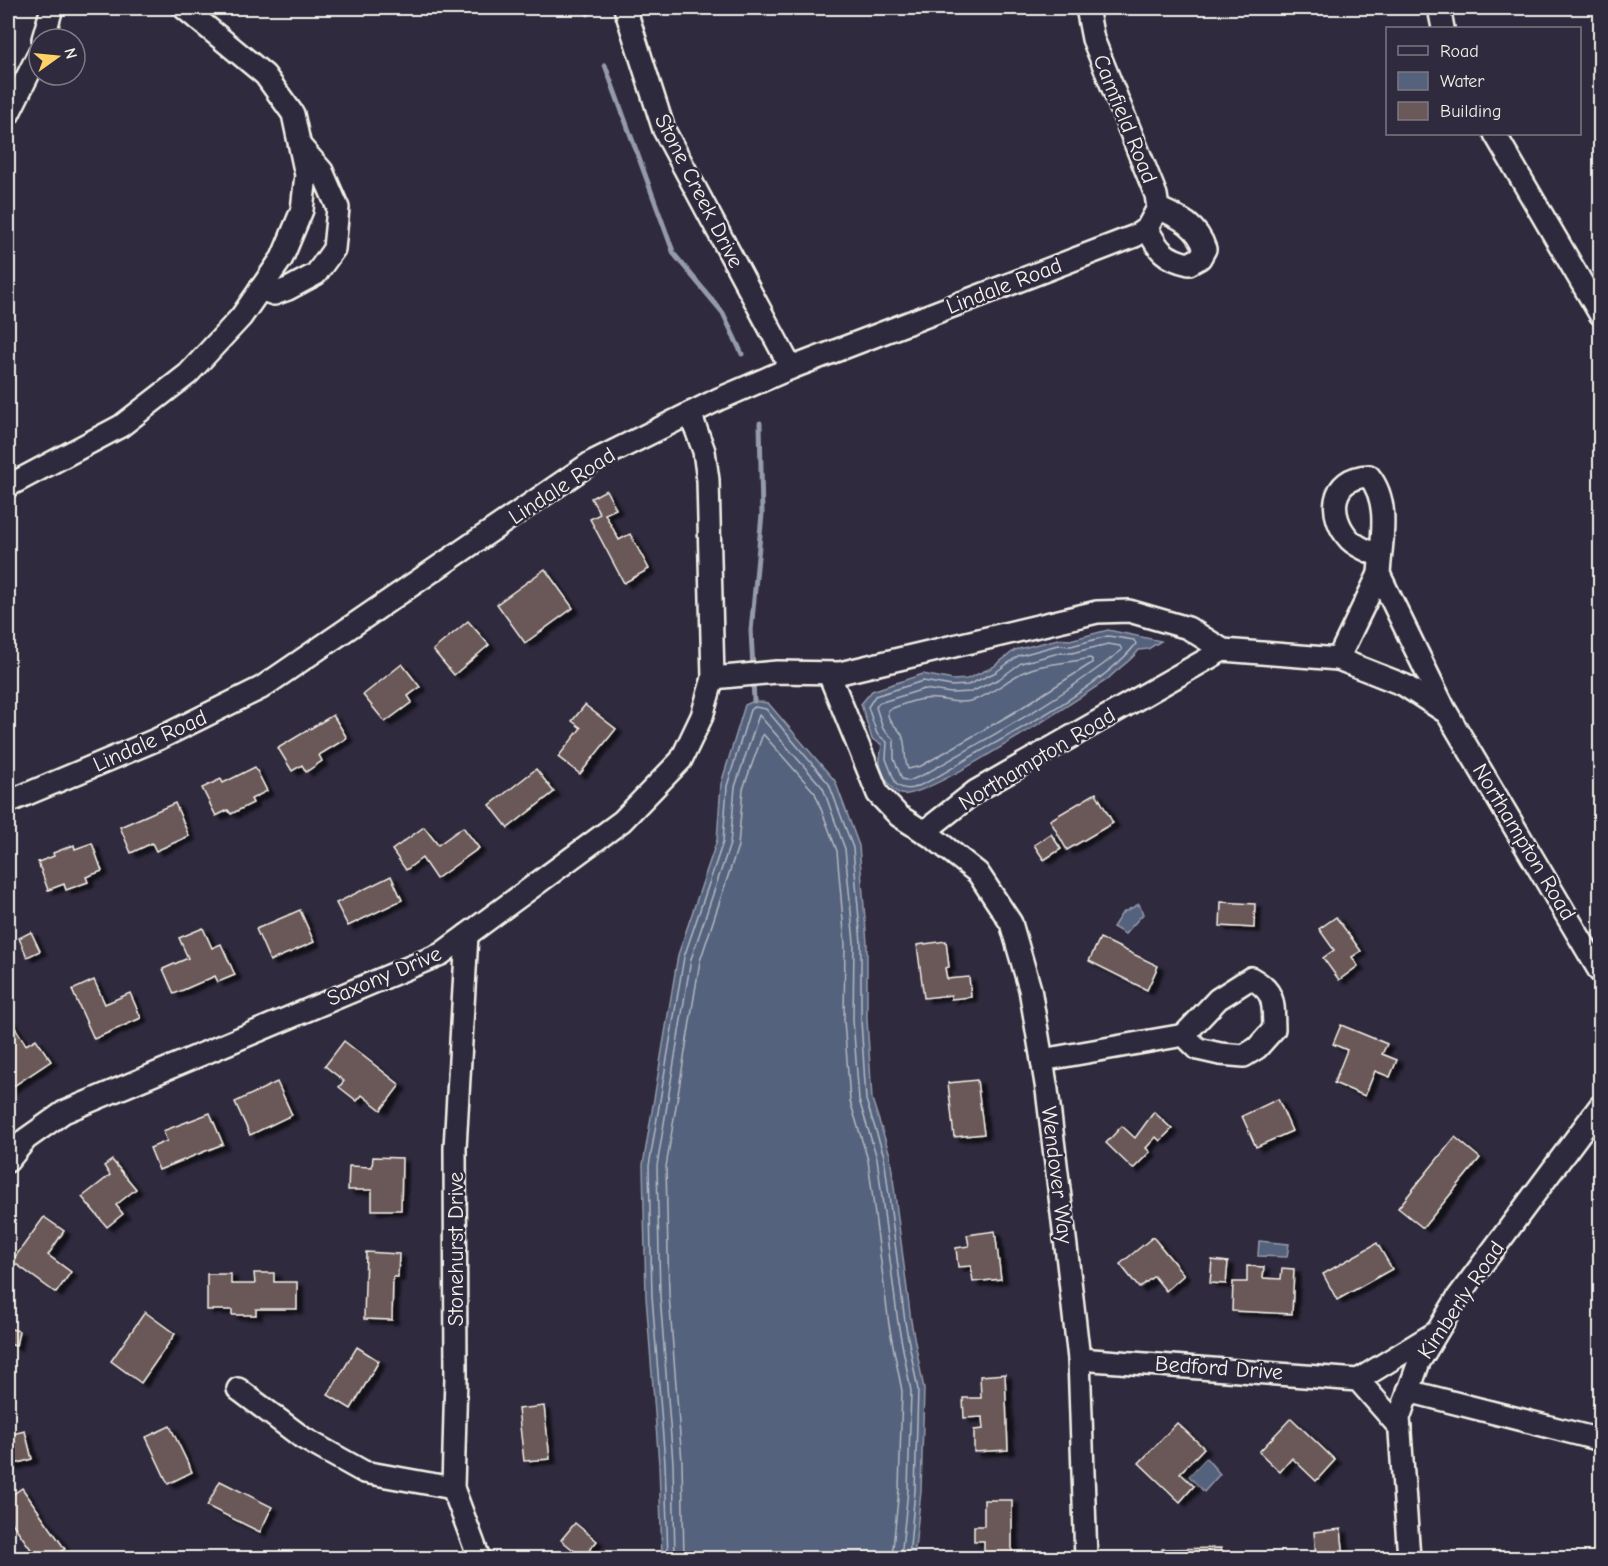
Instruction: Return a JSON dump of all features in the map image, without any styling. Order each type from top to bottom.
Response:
[{"type":"street","points":[[46,27],[52,8]]},
{"type":"street","points":[[8,486],[121,426],[180,380],[241,317],[282,258],[302,210],[306,175],[294,114],[265,75],[183,8]]},
{"type":"street","name":"Stone Creek Drive","points":[[626,8],[664,130],[791,368]]},
{"type":"street","name":"Camfield Road","points":[[1087,8],[1093,39],[1156,195],[1158,208],[1147,228]]},
{"type":"street","points":[[1439,8],[1443,27]]},
{"type":"street","points":[[8,115],[27,77]]},
{"type":"street","points":[[1496,135],[1594,286],[1600,315]]},
{"type":"street","points":[[260,289],[274,294],[288,289],[316,273],[334,249],[338,208],[322,171],[302,147]]},
{"type":"street","points":[[1147,228],[1160,253],[1174,261],[1189,264],[1200,258],[1205,249],[1201,236],[1188,222],[1158,208]]},
{"type":"street","name":"Lindale Road","points":[[8,802],[158,739],[261,688],[592,462],[690,413],[791,368],[1135,236],[1147,228]]},
{"type":"street","points":[[690,413],[704,451],[708,480],[723,678]]},
{"type":"street","name":"Northampton Road","points":[[1338,659],[1379,565],[1447,713],[1600,972]]},
{"type":"street","name":"Northampton Road","points":[[723,678],[777,672],[829,674],[1097,612],[1129,611],[1188,628],[1223,650],[1338,659],[1404,685],[1447,713]]},
{"type":"street","name":"Northampton Road","points":[[924,832],[976,791],[1223,650]]},
{"type":"street","points":[[829,674],[878,794],[898,816],[924,832]]},
{"type":"street","name":"Saxony Drive","points":[[8,1161],[26,1139],[64,1112],[441,954],[622,821],[675,766],[723,678]]},
{"type":"street","name":"Wendover Way","points":[[924,832],[978,873],[1011,923],[1030,989],[1079,1359],[1086,1558]]},
{"type":"street","name":"Stonehurst Drive","points":[[467,935],[455,1148],[456,1376],[453,1488],[479,1558]]},
{"type":"street","points":[[1041,1060],[1184,1035]]},
{"type":"street","name":"Kimberly Road","points":[[1409,1558],[1399,1418],[1419,1362],[1458,1297],[1600,1106]]},
{"type":"street","points":[[1400,1428],[1358,1380],[1437,1332]]},
{"type":"street","name":"Bedford Drive","points":[[1079,1359],[1358,1380]]},
{"type":"street","points":[[238,1389],[303,1438],[364,1472],[453,1488]]},
{"type":"street","points":[[1408,1391],[1597,1439]]},
{"type":"water","points":[[1108,630],[1161,641],[1148,649],[1139,650],[1108,679],[1036,726],[939,782],[916,792],[901,794],[889,784],[880,762],[881,744],[872,739],[861,704],[872,691],[923,674],[953,680],[967,679],[993,667],[1015,650]]},
{"type":"water","points":[[754,701],[768,703],[835,781],[859,846],[867,943],[867,1019],[872,1099],[890,1155],[911,1321],[924,1389],[921,1491],[914,1558],[662,1558],[659,1464],[646,1297],[643,1165],[678,955],[717,840],[721,784],[745,705]]},
{"type":"water","points":[[1139,904],[1143,914],[1125,934],[1113,927],[1122,913]]},
{"type":"water","points":[[1259,1241],[1289,1244],[1287,1257],[1258,1256]]},
{"type":"water","points":[[1206,1458],[1220,1474],[1204,1492],[1189,1476]]},
{"type":"building","points":[[606,490],[616,509],[605,514],[619,540],[630,534],[649,569],[624,583],[590,519],[600,514],[591,498]]},
{"type":"building","points":[[545,569],[573,608],[525,643],[497,604]]},
{"type":"building","points":[[468,621],[489,645],[454,675],[433,650]]},
{"type":"building","points":[[402,664],[420,687],[408,696],[412,702],[385,722],[363,695]]},
{"type":"building","points":[[585,705],[616,729],[580,774],[558,757],[581,728],[572,721]]},
{"type":"building","points":[[333,715],[347,738],[319,755],[322,761],[306,772],[302,765],[292,771],[278,748]]},
{"type":"building","points":[[255,767],[267,791],[251,799],[253,803],[231,814],[228,810],[216,816],[202,788],[221,779],[223,783]]},
{"type":"building","points":[[536,769],[554,792],[508,828],[490,805]]},
{"type":"building","points":[[1096,793],[1113,823],[1067,850],[1050,820]]},
{"type":"building","points":[[175,803],[189,836],[156,851],[152,843],[131,853],[120,827]]},
{"type":"building","points":[[424,827],[438,845],[463,827],[479,848],[436,879],[422,858],[406,870],[392,850]]},
{"type":"building","points":[[1051,834],[1061,849],[1044,860],[1034,845]]},
{"type":"building","points":[[92,843],[102,871],[86,877],[88,882],[66,890],[64,884],[48,890],[38,862],[74,845],[75,849]]},
{"type":"building","points":[[391,876],[402,900],[348,926],[336,903]]},
{"type":"building","points":[[1221,902],[1255,904],[1254,928],[1220,926]]},
{"type":"building","points":[[300,910],[314,942],[270,961],[256,929]]},
{"type":"building","points":[[1336,917],[1361,951],[1352,957],[1358,966],[1339,980],[1323,958],[1334,950],[1319,929]]},
{"type":"building","points":[[203,928],[212,948],[221,944],[235,975],[218,982],[215,976],[174,994],[163,969],[188,958],[179,938]]},
{"type":"building","points":[[31,932],[40,951],[27,957],[19,938]]},
{"type":"building","points":[[1100,938],[1158,966],[1147,990],[1089,961]]},
{"type":"building","points":[[946,941],[949,967],[945,968],[947,979],[969,977],[971,997],[951,999],[951,995],[924,998],[917,945]]},
{"type":"building","points":[[94,980],[105,1004],[130,993],[141,1018],[94,1039],[72,990]]},
{"type":"building","points":[[8,1017],[26,1045],[36,1039],[51,1061],[9,1089]]},
{"type":"building","points":[[1341,1025],[1387,1044],[1382,1054],[1397,1060],[1390,1077],[1375,1071],[1365,1096],[1334,1083],[1347,1050],[1333,1044]]},
{"type":"building","points":[[344,1041],[400,1085],[381,1110],[362,1095],[357,1101],[339,1087],[344,1081],[325,1066]]},
{"type":"building","points":[[977,1080],[984,1134],[954,1137],[948,1083]]},
{"type":"building","points":[[277,1082],[292,1115],[250,1135],[235,1102]]},
{"type":"building","points":[[1278,1099],[1292,1131],[1256,1147],[1242,1116]]},
{"type":"building","points":[[1154,1112],[1172,1129],[1160,1141],[1156,1137],[1146,1148],[1150,1152],[1133,1169],[1106,1143],[1122,1126],[1135,1138]]},
{"type":"building","points":[[210,1113],[223,1144],[159,1170],[150,1148],[167,1141],[163,1131]]},
{"type":"building","points":[[1455,1137],[1480,1158],[1423,1228],[1398,1208]]},
{"type":"building","points":[[373,1157],[402,1158],[401,1210],[372,1210],[372,1190],[348,1190],[349,1166],[372,1167]]},
{"type":"building","points":[[112,1160],[136,1189],[116,1205],[123,1214],[107,1227],[82,1197],[110,1175],[104,1166]]},
{"type":"building","points":[[44,1217],[64,1231],[48,1255],[71,1272],[56,1293],[12,1261]]},
{"type":"building","points":[[995,1231],[1001,1279],[973,1282],[971,1266],[958,1267],[956,1248],[969,1246],[967,1235]]},
{"type":"building","points":[[1153,1237],[1184,1275],[1166,1291],[1154,1276],[1139,1288],[1120,1264]]},
{"type":"building","points":[[1377,1243],[1392,1269],[1337,1300],[1323,1274]]},
{"type":"building","points":[[366,1252],[399,1254],[398,1277],[393,1277],[392,1320],[364,1319]]},
{"type":"building","points":[[1212,1260],[1228,1262],[1226,1284],[1210,1283]]},
{"type":"building","points":[[1247,1266],[1264,1267],[1263,1278],[1281,1279],[1282,1268],[1294,1269],[1292,1314],[1232,1311],[1233,1282],[1247,1282]]},
{"type":"building","points":[[254,1273],[274,1273],[274,1282],[297,1282],[297,1309],[256,1309],[256,1315],[232,1315],[232,1310],[207,1310],[207,1274],[231,1274],[231,1284],[255,1284]]},
{"type":"building","points":[[145,1312],[175,1334],[141,1383],[111,1361]]},
{"type":"building","points":[[8,1328],[19,1331],[16,1346],[8,1344]]},
{"type":"building","points":[[357,1347],[379,1361],[351,1409],[328,1395]]},
{"type":"building","points":[[1005,1374],[1008,1450],[974,1452],[974,1430],[983,1429],[982,1417],[964,1418],[963,1398],[981,1398],[980,1376]]},
{"type":"building","points":[[544,1406],[550,1459],[524,1461],[518,1409]]},
{"type":"building","points":[[1291,1418],[1335,1460],[1316,1481],[1292,1458],[1280,1472],[1259,1452]]},
{"type":"building","points":[[1177,1423],[1204,1448],[1180,1473],[1194,1486],[1180,1502],[1139,1463]]},
{"type":"building","points":[[170,1426],[192,1472],[168,1484],[146,1437]]},
{"type":"building","points":[[25,1431],[32,1459],[8,1466],[8,1435]]},
{"type":"building","points":[[220,1481],[272,1507],[260,1532],[207,1506]]},
{"type":"building","points":[[22,1488],[65,1549],[51,1558],[37,1558],[8,1517],[8,1498]]},
{"type":"building","points":[[984,1500],[1012,1500],[1012,1558],[984,1558],[984,1541],[974,1541],[974,1526],[984,1526]]},
{"type":"building","points":[[575,1523],[597,1541],[583,1558],[561,1540]]},
{"type":"building","points":[[1341,1529],[1344,1558],[1316,1558],[1314,1532]]},
{"type":"building","points":[[1221,1548],[1221,1558],[1162,1558],[1162,1549]]},
{"type":"waterway","points":[[586,8],[588,14]]},
{"type":"waterway","points":[[605,65],[674,254],[723,313],[742,354]]},
{"type":"waterway","points":[[753,669],[751,631],[762,514],[760,423]]},
{"type":"waterway","points":[[753,679],[754,701]]}]
